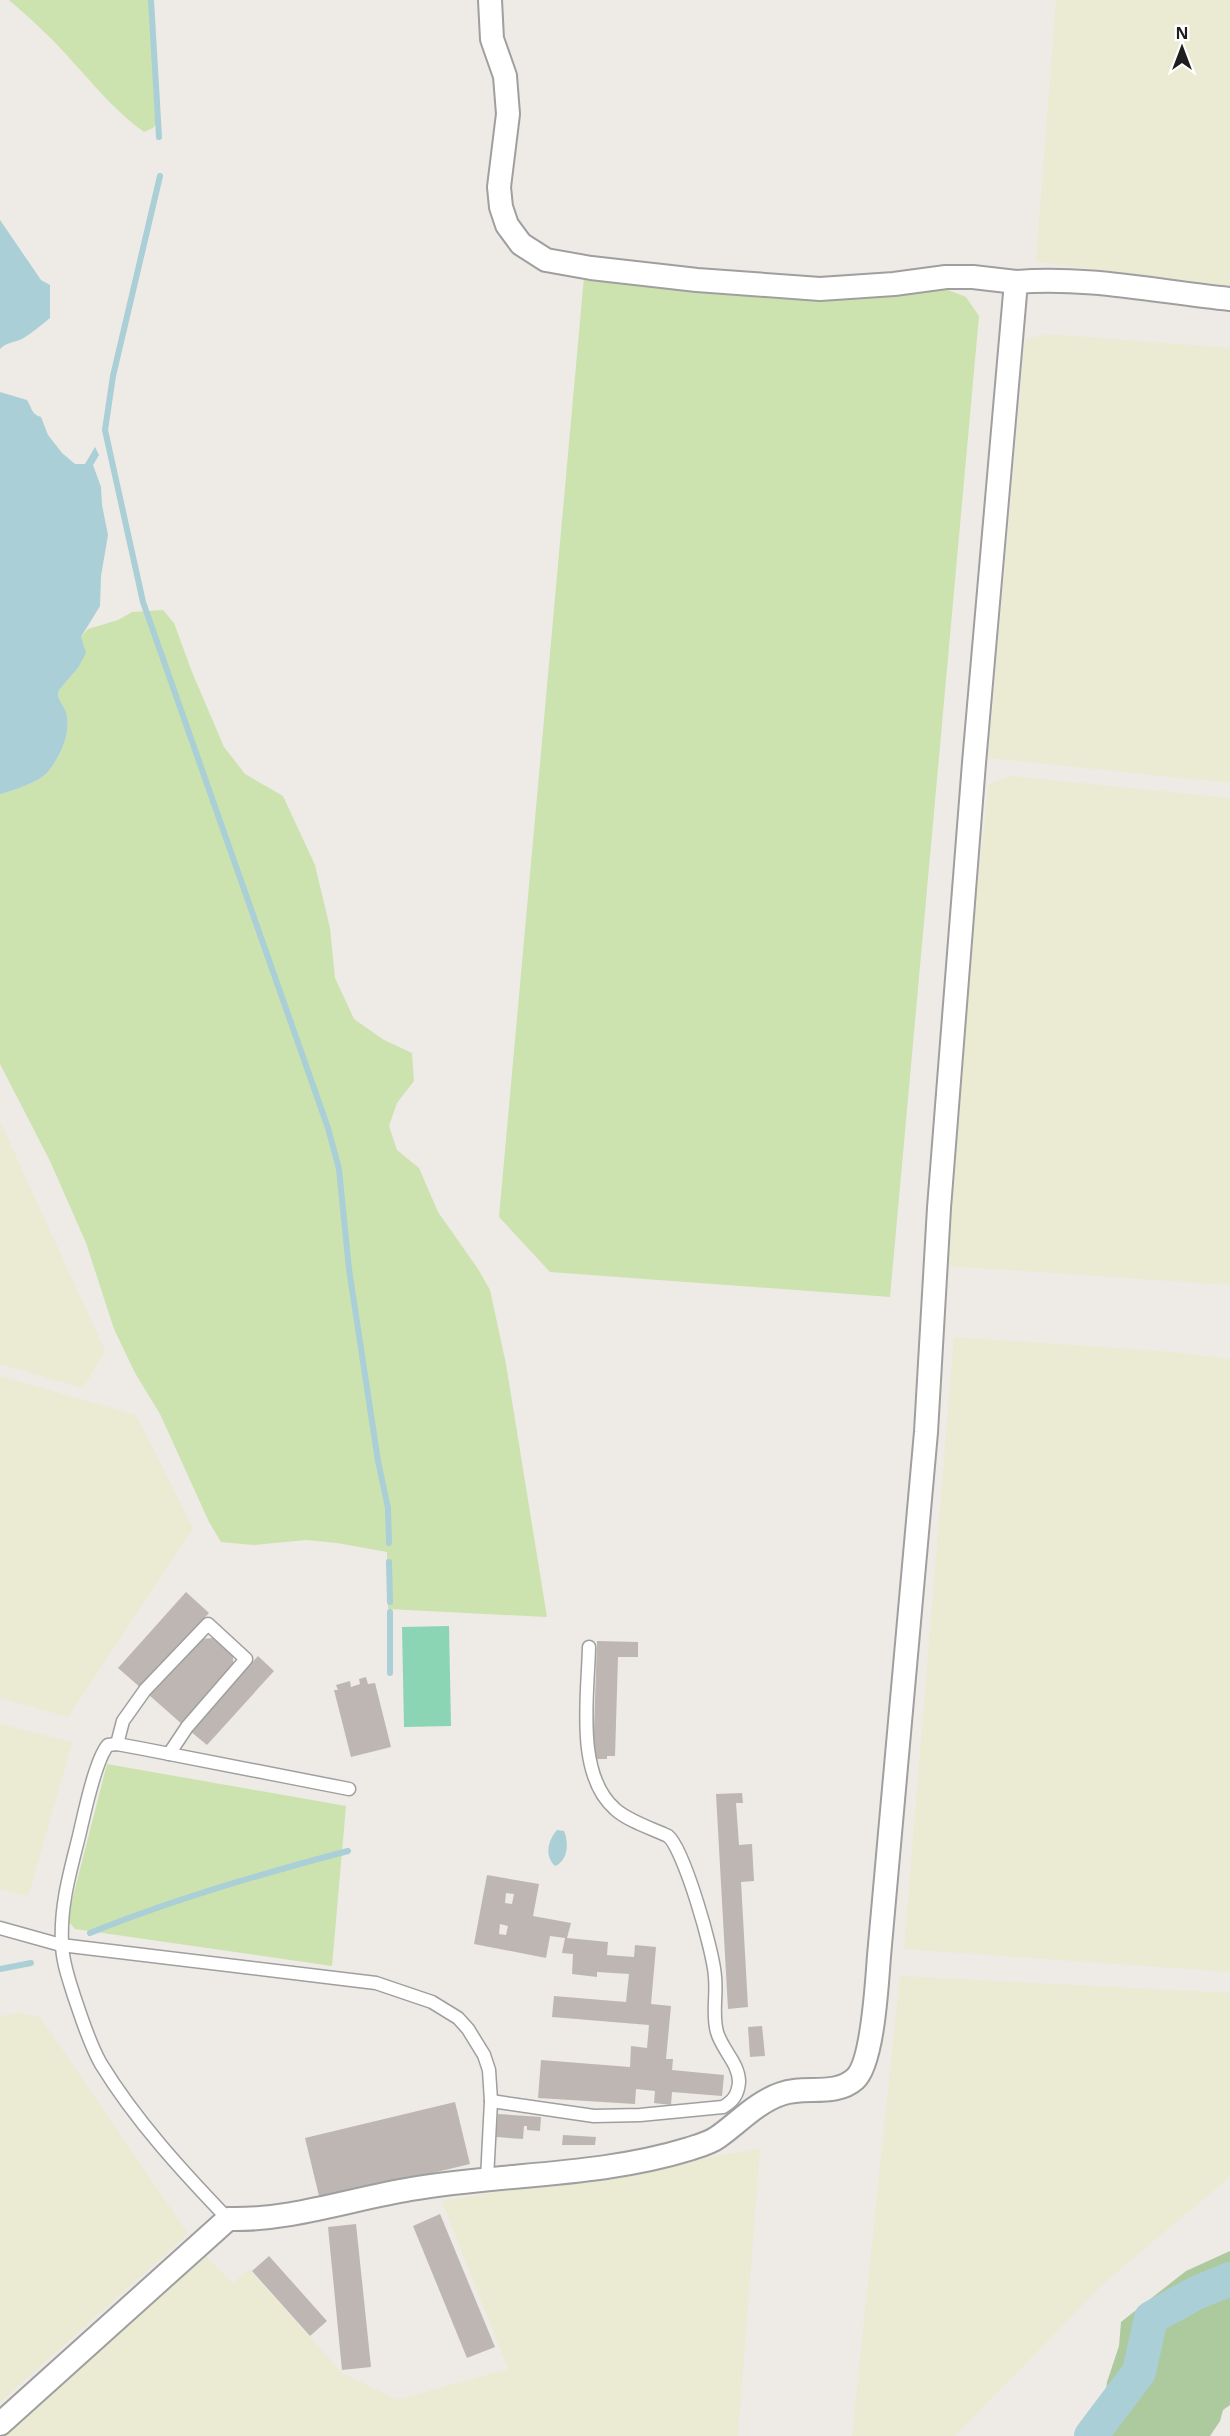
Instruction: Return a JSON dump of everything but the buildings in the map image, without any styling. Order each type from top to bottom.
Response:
[{"type":"street","points":[[490,0],[492,39],[505,76],[508,114],[499,187],[501,207],[507,225],[521,244],[546,260],[591,268],[697,280],[820,288],[894,284],[946,277],[973,277],[1016,282],[1043,279],[1098,282],[1230,299]]},
{"type":"street","points":[[0,2424],[228,2219],[246,2220],[297,2212],[412,2189],[487,2179],[577,2172],[688,2150],[715,2139],[768,2099],[783,2093],[842,2087],[856,2079],[863,2067],[873,2020],[926,1432],[944,1138],[1016,282]]},
{"type":"lane","points":[[117,1744],[123,1721],[145,1690],[208,1624],[246,1659],[187,1727],[169,1754]]},
{"type":"lane","points":[[491,2101],[594,2116],[723,2107],[731,2103],[736,2096],[739,2080],[734,2063],[717,2034],[713,1958],[679,1851],[674,1841],[668,1836],[615,1809],[592,1774],[588,1747],[589,1647]]},
{"type":"lane","points":[[228,2219],[188,2178],[140,2120],[101,2063],[85,2030],[68,1976],[62,1945],[63,1901],[85,1811],[103,1750],[108,1745],[117,1744],[349,1789]]},
{"type":"lane","points":[[0,1929],[62,1945],[376,1983],[432,2002],[458,2018],[477,2042],[489,2070],[491,2101],[487,2179]]},
{"type":"green space","points":[[9,0],[151,0],[158,122],[153,128],[144,132],[124,116],[50,37]]},
{"type":"green space","points":[[1056,0],[1230,0],[1230,286],[1036,262]]},
{"type":"green space","points":[[584,277],[943,288],[966,297],[979,316],[890,1297],[550,1272],[499,1217]]},
{"type":"green space","points":[[1047,334],[1230,348],[1230,783],[988,758],[1025,340]]},
{"type":"green space","points":[[163,610],[174,623],[224,747],[245,774],[283,796],[315,865],[330,928],[335,978],[354,1019],[384,1040],[412,1053],[414,1081],[397,1103],[389,1126],[397,1150],[419,1168],[438,1212],[490,1290],[506,1364],[547,1617],[388,1609],[387,1552],[306,1540],[253,1545],[221,1542],[209,1522],[160,1414],[135,1373],[114,1329],[86,1243],[50,1161],[0,1064],[0,794],[18,789],[38,779],[47,773],[56,760],[64,744],[67,728],[66,712],[59,699],[59,690],[78,668],[85,653],[81,637],[88,629],[118,620],[132,612]]},
{"type":"green space","points":[[1012,776],[1230,798],[1230,1285],[948,1266],[973,922],[989,784]]},
{"type":"green space","points":[[0,1122],[105,1351],[83,1388],[0,1364]]},
{"type":"green space","points":[[954,1337],[1173,1352],[1230,1359],[1230,1972],[904,1949]]},
{"type":"green space","points":[[0,1376],[136,1415],[193,1528],[68,1717],[0,1698]]},
{"type":"green space","points":[[449,1626],[451,1726],[404,1727],[402,1627]]},
{"type":"green space","points":[[0,1724],[72,1742],[28,1896],[0,1889]]},
{"type":"green space","points":[[107,1764],[346,1806],[332,1966],[75,1929],[67,1920]]},
{"type":"green space","points":[[900,1976],[1230,1993],[1230,2177],[1105,2282],[955,2436],[852,2436]]},
{"type":"green space","points":[[18,2013],[40,2017],[188,2234],[0,2402],[0,2016]]},
{"type":"green space","points":[[760,2149],[738,2436],[1,2436],[203,2253],[233,2284],[249,2269],[342,2373],[397,2400],[508,2369],[442,2201]]},
{"type":"green space","points":[[1230,2251],[1230,2405],[1223,2410],[1220,2421],[1210,2436],[1079,2436],[1099,2419],[1104,2407],[1107,2382],[1119,2346],[1121,2322],[1186,2271]]},
{"type":"water","points":[[0,220],[41,280],[50,285],[50,318],[22,339],[0,349]]},
{"type":"water","points":[[0,392],[27,400],[33,412],[41,417],[48,435],[62,453],[75,464],[85,464],[95,447],[99,455],[93,465],[101,487],[108,535],[101,576],[100,606],[81,637],[86,653],[78,668],[59,690],[58,695],[67,720],[64,744],[47,773],[25,786],[0,794]]},
{"type":"water","points":[[557,1830],[564,1831],[567,1846],[563,1860],[555,1866],[549,1858],[548,1848]]},
{"type":"waterway","points":[[151,0],[159,137]]},
{"type":"waterway","points":[[160,176],[113,376],[105,430],[143,602],[328,1128],[339,1169],[349,1269],[378,1461],[388,1508],[389,1543]]},
{"type":"waterway","points":[[389,1562],[390,1602]]},
{"type":"waterway","points":[[390,1612],[390,1673]]},
{"type":"waterway","points":[[90,1933],[218,1888],[348,1851]]},
{"type":"waterway","points":[[0,1969],[31,1963]]},
{"type":"waterway","points":[[1091,2436],[1139,2372],[1151,2318],[1196,2293],[1230,2279]]}]
